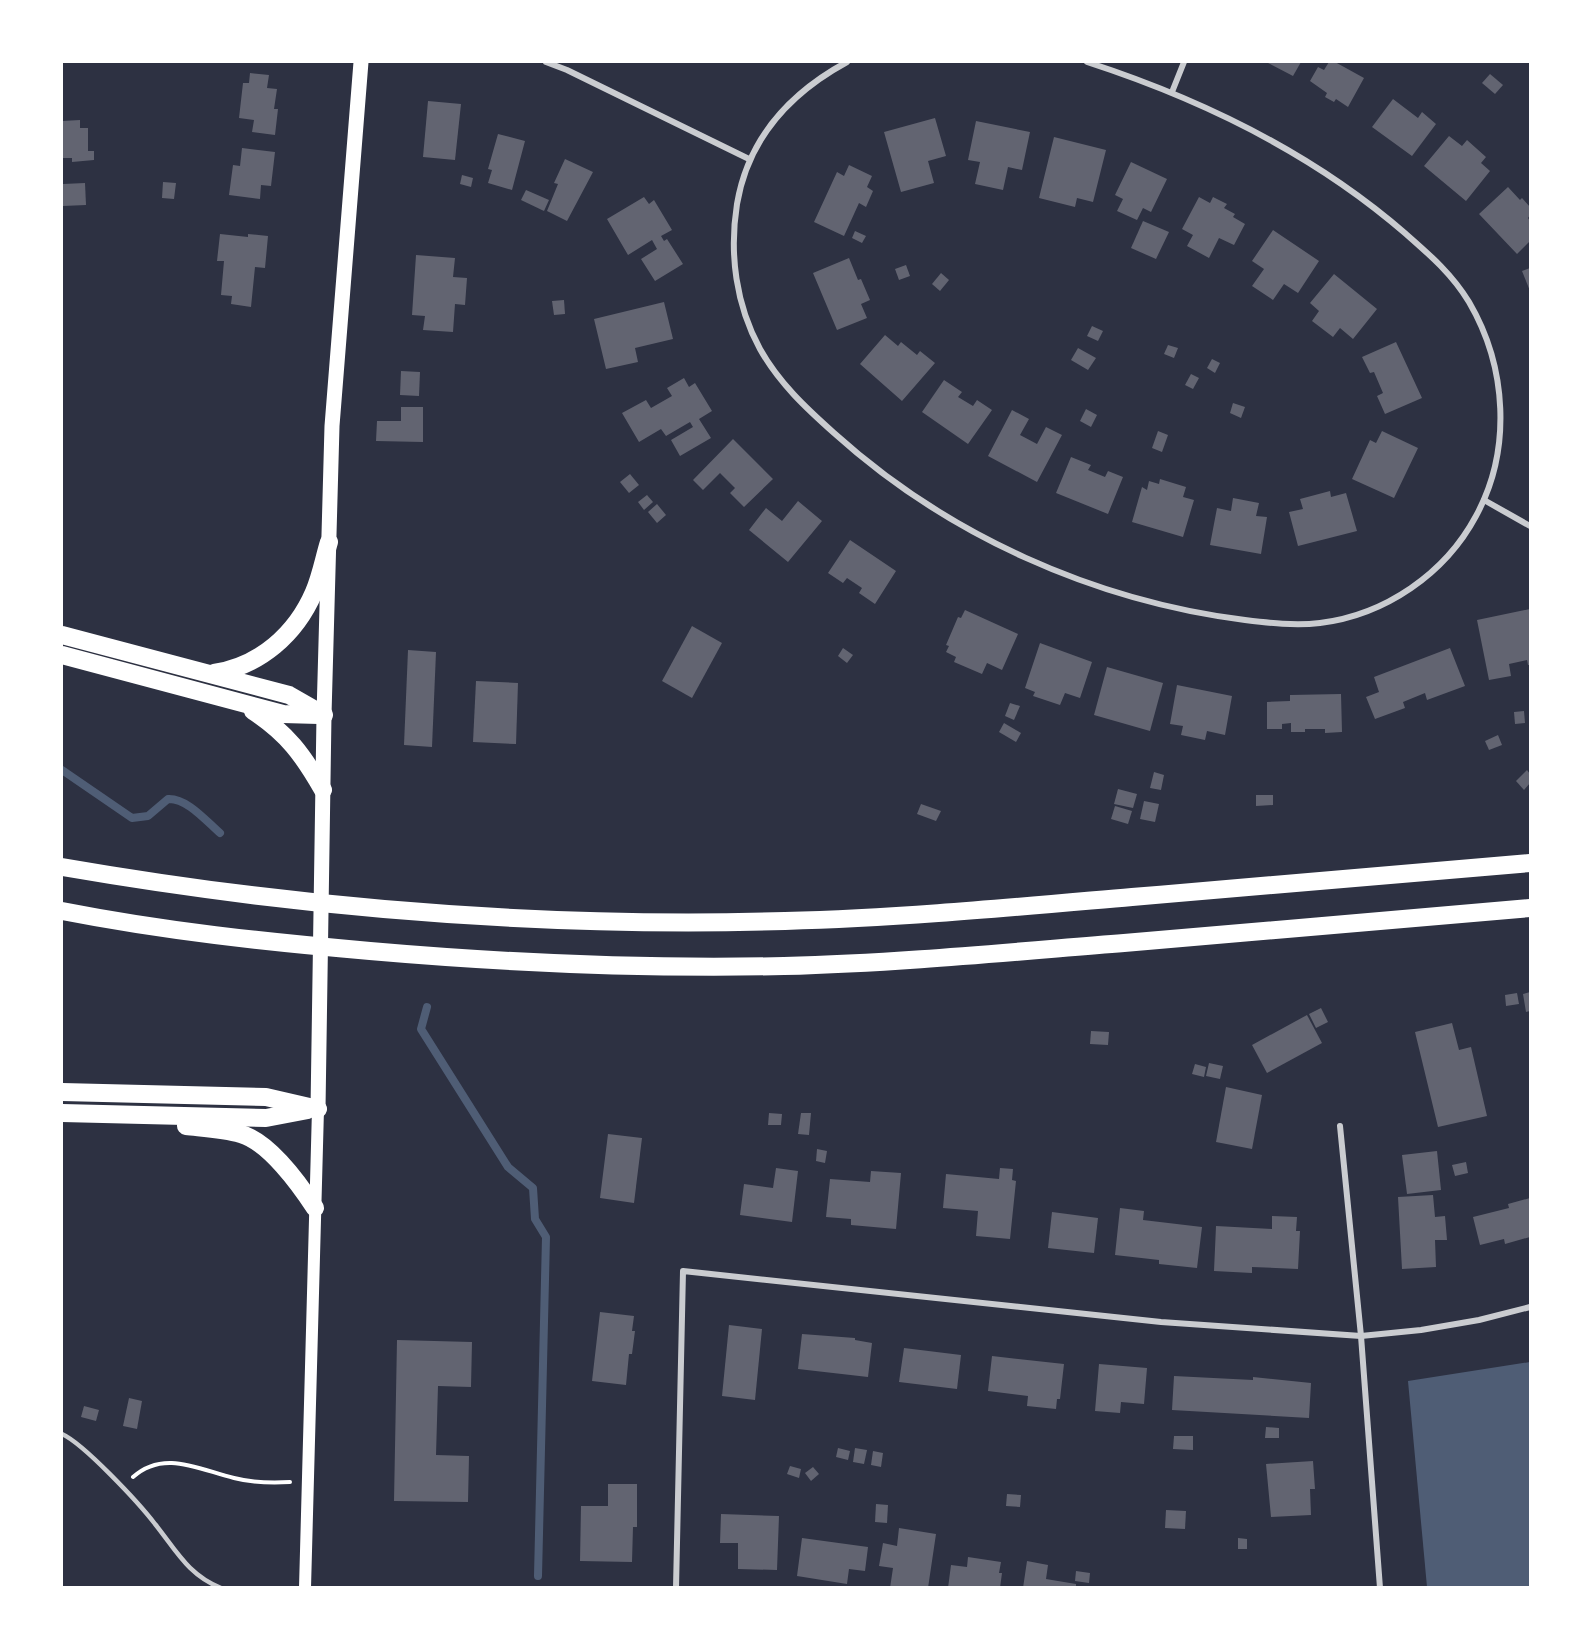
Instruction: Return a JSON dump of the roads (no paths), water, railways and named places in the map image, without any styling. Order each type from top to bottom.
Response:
[{"type":"highway","points":[[209,674],[242,666],[271,649],[284,638],[306,608],[315,590],[328,542]]},
{"type":"highway","points":[[62,635],[288,695],[324,715]]},
{"type":"highway","points":[[62,655],[284,714],[324,715]]},
{"type":"highway","points":[[238,702],[274,725],[286,736],[303,756],[323,790]]},
{"type":"highway","points":[[62,867],[231,893],[389,908],[587,921],[693,922],[806,920],[967,911],[1530,863]]},
{"type":"highway","points":[[62,920],[135,925],[305,945],[492,960],[597,966],[773,966],[971,956],[1530,908]]},
{"type":"highway","points":[[62,911],[135,925]]},
{"type":"highway","points":[[62,1092],[266,1097],[318,1109]]},
{"type":"highway","points":[[62,1113],[266,1118],[318,1109]]},
{"type":"highway","points":[[107,1114],[243,1134],[280,1162],[315,1208]]},
{"type":"main road","points":[[305,1587],[318,1109],[324,715],[332,426],[361,62]]},
{"type":"street","points":[[546,62],[567,70],[749,159]]},
{"type":"street","points":[[847,62],[822,75],[792,101],[766,132],[749,159],[740,187],[734,225],[734,263],[739,293],[748,322],[760,350],[796,399],[855,452],[909,492],[963,526],[1060,573],[1111,591],[1215,616],[1283,624],[1319,624],[1365,612],[1388,603],[1418,584],[1445,560],[1467,532],[1484,500],[1497,455],[1501,424],[1499,392],[1492,354],[1478,318],[1456,282],[1443,266],[1398,227],[1338,182],[1285,148],[1229,119],[1172,92],[1087,62]]},
{"type":"street","points":[[1172,92],[1184,62]]},
{"type":"street","points":[[1484,500],[1530,525]]},
{"type":"street","points":[[1340,1126],[1361,1336],[1380,1587]]},
{"type":"street","points":[[675,1587],[683,1271],[1161,1322],[1361,1336],[1420,1330],[1479,1320],[1530,1307]]},
{"type":"lane","points":[[62,1434],[121,1487],[155,1524],[181,1561],[207,1582],[221,1587]]},
{"type":"water","points":[[1530,1362],[1530,1587],[1427,1587],[1408,1381]]},
{"type":"waterway","points":[[62,770],[132,818],[148,816],[168,799],[175,800],[196,811],[220,833]]},
{"type":"waterway","points":[[427,1007],[421,1029],[508,1167],[533,1188],[535,1219],[546,1237],[538,1576]]}]
